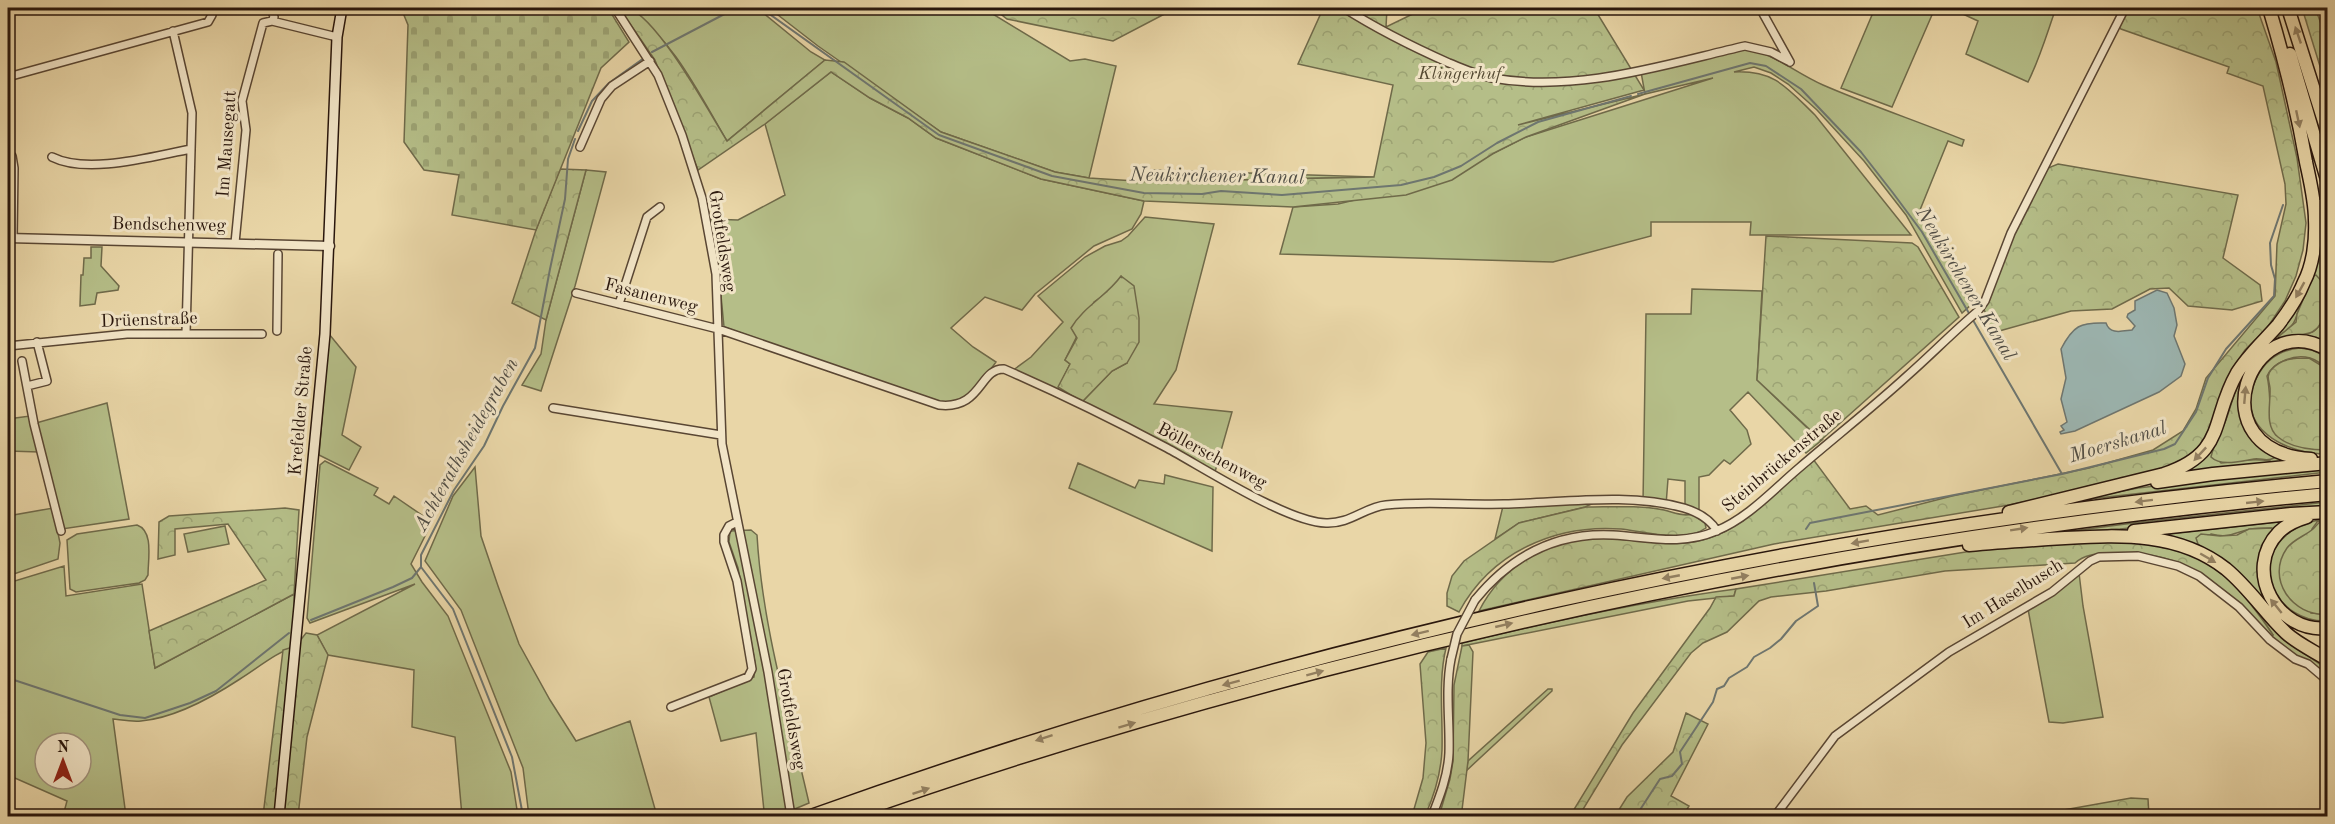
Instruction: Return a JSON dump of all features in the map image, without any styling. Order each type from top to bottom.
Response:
[{"type":"highway","points":[[1958,526],[2185,467],[2204,451],[2214,436],[2237,374],[2250,355],[2279,323],[2306,281],[2312,255],[2316,221],[2304,150],[2271,8]]},
{"type":"highway","points":[[2271,8],[2294,65],[2328,183]]},
{"type":"highway","points":[[2288,8],[2328,134]]},
{"type":"highway","points":[[2307,63],[2328,105]]},
{"type":"highway","points":[[2304,150],[2328,236]]},
{"type":"highway","points":[[2328,350],[2313,343],[2288,342],[2264,355],[2248,376],[2243,405],[2254,432],[2265,444],[2296,458],[2328,461]]},
{"type":"highway","points":[[2055,500],[2213,474],[2328,461]]},
{"type":"highway","points":[[811,816],[942,771],[1129,712],[1425,631],[1660,579],[1958,526],[2139,501],[2328,481]]},
{"type":"highway","points":[[846,816],[1032,754],[1132,724],[1235,694],[1453,637],[1682,588],[1920,545],[2031,528],[2328,494]]},
{"type":"highway","points":[[2091,537],[2291,514],[2328,513]]},
{"type":"highway","points":[[2328,513],[2290,523],[2278,533],[2267,550],[2263,565],[2267,589],[2278,610],[2299,624],[2328,628]]},
{"type":"highway","points":[[1920,545],[1950,546],[2120,536],[2156,538],[2175,542],[2209,557],[2244,585],[2288,635],[2328,660]]},
{"type":"main road","name":"Krefelder Straße","points":[[279,816],[320,392],[330,246],[337,37],[342,8]]},
{"type":"street","points":[[8,76],[208,22],[210,8]]},
{"type":"street","points":[[271,8],[274,17],[272,21],[337,37]]},
{"type":"street","name":"Grotfeldsweg","points":[[615,8],[650,61],[682,135],[702,198],[716,274],[721,435],[768,672],[791,816]]},
{"type":"street","points":[[1344,8],[1416,49],[1477,74],[1493,78],[1539,82],[1583,81],[1745,46],[1771,52],[1790,62],[1760,8]]},
{"type":"street","name":"Steinbrückenstraße","points":[[1432,816],[1442,789],[1449,755],[1448,690],[1451,659],[1457,634],[1475,600],[1496,576],[1515,561],[1528,552],[1556,541],[1584,535],[1681,540],[1717,531],[1730,525],[1763,500],[1906,377],[1978,311],[1985,301],[2011,233],[2125,8]]},
{"type":"street","name":"Im Mausegatt","points":[[235,243],[246,130],[242,101],[263,23],[272,21]]},
{"type":"street","points":[[173,32],[192,113],[186,333]]},
{"type":"street","points":[[580,147],[602,99],[612,86],[650,61]]},
{"type":"street","points":[[52,157],[60,161],[94,165],[191,149]]},
{"type":"street","points":[[10,238],[14,168],[12,156]]},
{"type":"street","points":[[619,304],[647,217],[660,207]]},
{"type":"street","name":"Bendschenweg","points":[[10,238],[330,246]]},
{"type":"street","points":[[277,331],[278,254]]},
{"type":"street","name":"Fasanenweg","points":[[576,293],[718,328]]},
{"type":"street","name":"Böllerschenweg","points":[[718,328],[939,405],[948,406],[965,402],[971,398],[991,372],[1004,369],[1130,429],[1303,520],[1336,523],[1384,505],[1625,500],[1685,508],[1704,517],[1717,531]]},
{"type":"street","name":"Drüenstraße","points":[[8,346],[127,334],[262,334]]},
{"type":"street","points":[[27,386],[46,381],[37,342]]},
{"type":"street","points":[[22,361],[61,531]]},
{"type":"street","points":[[553,408],[721,435]]},
{"type":"street","name":"Grotfeldsweg","points":[[670,707],[748,677],[752,669],[738,580],[723,543],[729,526],[737,522]]},
{"type":"street","name":"Im Haselbusch","points":[[1775,816],[1835,736],[1949,652],[2052,592],[2090,561],[2099,557],[2138,556],[2178,566],[2199,576],[2239,607],[2255,626],[2283,651],[2308,664],[2328,681]]},
{"type":"green space","points":[[401,8],[608,8],[629,42],[601,68],[536,230],[452,215],[459,175],[424,170],[404,142],[408,25]]},
{"type":"green space","name":"Klingerhuf","points":[[619,8],[628,8],[640,15],[654,29],[682,67],[727,141],[825,60],[844,62],[941,132],[1055,172],[1089,178],[1151,182],[1374,177],[1393,85],[1298,64],[1321,13],[1311,8],[1387,8],[1386,27],[1425,8],[1594,8],[1644,90],[1518,125],[1645,94],[1526,137],[1494,153],[1452,180],[1406,195],[1293,207],[1144,201],[1041,179],[936,138],[908,118],[870,98],[831,72],[765,124],[698,170],[655,60]]},
{"type":"green space","points":[[628,8],[757,8],[811,52],[825,60],[727,141],[696,87],[672,52],[644,21]]},
{"type":"green space","points":[[769,8],[983,8],[1070,61],[1085,59],[1116,66],[1089,178],[1055,172],[941,132],[818,46]]},
{"type":"green space","points":[[993,8],[1176,8],[1113,41],[1007,19]]},
{"type":"green space","points":[[1875,8],[1935,8],[1892,107],[1841,88]]},
{"type":"green space","points":[[1953,8],[2056,8],[2028,82],[1966,54],[1978,21]]},
{"type":"green space","points":[[2129,8],[2257,8],[2276,62],[2297,158],[2306,223],[2303,250],[2296,276],[2285,301],[2267,328],[2245,350],[2232,369],[2206,437],[2198,449],[2173,466],[2072,492],[2009,505],[1774,544],[1479,611],[1500,581],[1514,568],[1544,550],[1562,544],[1598,538],[1677,543],[1703,540],[1718,535],[1762,506],[1813,459],[1850,509],[1866,506],[1878,515],[1952,496],[2089,468],[2153,450],[2183,431],[2196,409],[2206,378],[2275,296],[2277,244],[2286,204],[2285,184],[2263,86],[2227,73],[2229,67],[2121,29],[2119,27]]},
{"type":"green space","points":[[2302,8],[2315,8],[2322,29],[2327,57],[2327,89]]},
{"type":"green space","points":[[1744,47],[1776,59],[1823,85],[1964,140],[1962,146],[1948,141],[1920,210],[1973,303],[1962,313],[1906,215],[1864,161],[1817,110],[1788,84],[1771,73],[1754,67],[1734,72],[1760,74],[1788,89],[1815,115],[1911,235],[1750,235],[1751,222],[1651,222],[1651,236],[1553,262],[1280,254],[1293,207],[1338,204],[1363,198],[1494,153],[1526,137],[1713,78],[1645,94],[1641,72]]},
{"type":"green space","points":[[831,72],[870,98],[908,118],[936,138],[1041,179],[1144,201],[1141,214],[1132,229],[1094,246],[1035,294],[1022,310],[985,297],[951,328],[973,347],[996,362],[981,383],[962,402],[940,403],[724,327],[719,275],[709,219],[738,220],[785,195],[765,124]]},
{"type":"green space","points":[[2058,164],[2238,195],[2223,258],[2260,285],[2262,301],[2232,310],[2188,306],[2169,288],[2150,289],[2112,309],[2071,311],[1992,333],[1984,309],[2013,234],[2048,168]]},
{"type":"green space","points":[[560,169],[586,170],[546,320],[512,303],[536,230]]},
{"type":"green space","points":[[586,170],[606,172],[575,286],[541,391],[522,385],[541,354],[546,320]]},
{"type":"green space","points":[[1153,170],[1374,177],[1151,182]]},
{"type":"green space","points":[[1145,217],[1214,224],[1176,370],[1154,404],[1232,412],[1215,472],[1082,402],[1112,371],[1127,363],[1121,277],[1111,290],[1094,302],[1065,360],[1070,364],[1057,391],[1012,371],[1031,357],[1063,322],[1038,296],[1085,257],[1128,236]]},
{"type":"green space","points":[[2319,226],[2327,261],[2327,346],[2275,345],[2242,389],[2241,379],[2232,395],[2227,417],[2212,452],[2221,463],[2270,461],[2245,428],[2241,401],[2244,418],[2293,461],[2181,473],[2197,462],[2236,383],[2296,303]],"holes":[[[2310,283],[2325,304],[2324,314],[2314,331],[2286,337],[2283,333],[2295,321]]]},
{"type":"green space","points":[[1766,236],[1912,243],[1918,247],[1959,317],[1821,440],[1757,380]]},
{"type":"green space","points":[[91,247],[102,247],[101,266],[119,286],[118,290],[97,293],[95,304],[80,306],[84,258],[91,258]]},
{"type":"green space","points":[[2316,275],[2325,289],[2322,299],[2325,313],[2323,318],[2315,330],[2310,333],[2281,340],[2278,337],[2296,322],[2297,314],[2313,276]]},
{"type":"green space","points":[[1121,276],[1134,286],[1139,318],[1139,342],[1127,363],[1112,371],[1082,402],[1058,387],[1070,364],[1065,360],[1077,338],[1071,328],[1082,313]]},
{"type":"green space","points":[[1692,289],[1762,291],[1757,380],[1822,440],[1806,453],[1748,392],[1730,410],[1747,430],[1751,444],[1730,464],[1724,460],[1709,475],[1699,477],[1699,514],[1685,508],[1685,481],[1668,479],[1666,505],[1643,502],[1646,314],[1691,314]]},
{"type":"green space","points":[[329,334],[356,367],[342,435],[361,447],[349,470],[319,455]]},
{"type":"green space","points":[[2300,348],[2312,350],[2327,357],[2327,369],[2312,359],[2298,357],[2280,363],[2270,371],[2267,376],[2273,428],[2276,435],[2298,446],[2327,450],[2327,454],[2311,453],[2280,443],[2258,424],[2252,411],[2251,396],[2256,379],[2264,366],[2279,354]]},
{"type":"green space","points":[[2309,358],[2327,369],[2327,450],[2302,448],[2289,444],[2278,437],[2271,427],[2269,372],[2284,361]]},
{"type":"green space","points":[[2242,377],[2241,404],[2244,422],[2254,437],[2274,455],[2274,458],[2220,462],[2211,457]]},
{"type":"green space","points":[[107,403],[129,519],[62,529],[36,423]]},
{"type":"green space","points":[[30,416],[39,452],[8,451],[8,419]]},
{"type":"green space","points":[[325,461],[378,488],[374,495],[389,504],[394,496],[432,522],[411,564],[448,616],[511,772],[518,816],[462,816],[455,737],[412,727],[414,670],[328,655],[317,635],[415,584],[310,623],[307,618],[320,465]]},
{"type":"green space","points":[[1078,463],[1135,488],[1139,480],[1164,484],[1165,475],[1213,487],[1212,551],[1069,488]]},
{"type":"green space","points":[[2327,466],[2327,472],[2072,501],[2138,488]]},
{"type":"green space","points":[[475,467],[481,536],[519,644],[576,741],[630,721],[657,816],[529,816],[523,768],[461,610],[425,561],[453,496]]},
{"type":"green space","points":[[1598,501],[1585,507],[1519,523],[1495,539],[1504,502]]},
{"type":"green space","points":[[2327,502],[2327,508],[2049,534],[2141,522]]},
{"type":"green space","points":[[1586,507],[1644,507],[1682,515],[1692,514],[1705,523],[1706,528],[1687,535],[1676,536],[1621,529],[1596,529],[1549,538],[1527,546],[1488,573],[1472,591],[1459,612],[1447,606],[1447,593],[1452,576],[1464,561],[1519,523]]},
{"type":"green space","points":[[53,508],[60,543],[58,559],[8,576],[8,516]]},
{"type":"green space","points":[[285,508],[299,510],[294,594],[155,668],[149,631],[266,580],[228,524],[175,529],[175,555],[158,559],[159,522],[169,516]]},
{"type":"green space","points":[[2327,518],[2317,522],[2312,529],[2311,613],[2327,614],[2327,621],[2310,619],[2294,612],[2282,602],[2274,589],[2270,575],[2270,560],[2277,546],[2293,530]]},
{"type":"green space","points":[[2327,519],[2327,614],[2303,609],[2294,603],[2286,594],[2279,572],[2281,560],[2287,548]]},
{"type":"green space","points":[[2287,521],[2265,548],[2271,528],[2251,529],[2228,535],[2211,534],[2198,544],[2207,552],[2157,535]]},
{"type":"green space","points":[[137,525],[146,533],[148,539],[148,575],[145,580],[139,583],[76,592],[70,589],[67,540],[77,534]]},
{"type":"green space","points":[[225,526],[229,544],[188,552],[184,534]]},
{"type":"green space","points":[[2272,528],[2272,534],[2263,546],[2273,615],[2198,544],[2196,538],[2201,534],[2237,535],[2249,529]]},
{"type":"green space","points":[[751,530],[757,535],[770,636],[809,803],[778,816],[750,816],[764,811],[756,733],[721,741],[709,697],[754,677],[755,663],[738,568],[729,542],[730,531]]},
{"type":"green space","points":[[2136,542],[2178,550],[2208,564],[2221,573],[2244,596],[2273,635],[2271,637],[2237,603],[2203,576],[2185,565],[2141,554],[2098,554],[2084,557],[2075,563],[1945,571],[1826,591],[1771,597],[1759,601],[1727,632],[1703,643],[1691,653],[1622,745],[1579,816],[1570,816],[1633,713],[1716,597],[1734,596],[1736,589],[1978,550],[2055,543]]},
{"type":"green space","points":[[64,566],[66,596],[142,584],[155,668],[294,594],[296,646],[217,693],[180,711],[141,721],[113,719],[126,816],[63,816],[67,801],[44,791],[93,791],[93,731],[33,731],[33,786],[8,775],[8,689],[11,681],[8,680],[8,583]]},
{"type":"green space","points":[[2079,573],[2103,717],[2063,723],[2049,722],[2028,609]]},
{"type":"green space","points":[[1736,589],[1734,596],[1688,601],[1462,646],[1462,643],[1598,612]]},
{"type":"green space","points":[[2259,614],[2287,642],[2327,669],[2327,678],[2271,637],[2273,635]]},
{"type":"green space","points":[[306,633],[317,635],[328,655],[307,737],[298,816],[263,816],[283,650],[296,646]]},
{"type":"green space","points":[[1469,645],[1473,652],[1468,761],[1462,810],[1457,816],[1439,816],[1453,761],[1454,685],[1462,646]]},
{"type":"green space","points":[[1446,648],[1442,673],[1442,750],[1439,775],[1425,816],[1412,816],[1423,778],[1426,743],[1420,664],[1428,652]]},
{"type":"green space","points":[[1548,689],[1552,691],[1466,771],[1468,761]]},
{"type":"green space","points":[[1686,713],[1708,724],[1671,796],[1689,806],[1683,816],[1615,816],[1627,797],[1673,752]]},
{"type":"green space","points":[[2131,798],[2148,799],[2149,816],[2043,816],[2047,813]]},
{"type":"water","points":[[2157,290],[2167,293],[2174,308],[2177,325],[2174,336],[2185,364],[2181,376],[2159,392],[2075,431],[2061,434],[2060,432],[2064,430],[2061,426],[2067,422],[2061,399],[2066,378],[2061,349],[2069,335],[2078,327],[2090,323],[2106,323],[2113,331],[2132,330],[2135,326],[2127,317],[2135,310],[2135,301]]},
{"type":"waterway","name":"Achterathsheidegraben","points":[[652,52],[736,8]]},
{"type":"waterway","name":"Neukirchener Kanal","points":[[761,8],[939,135],[1052,176],[1144,193],[1202,194],[1221,191],[1282,195],[1401,185],[1434,177],[1461,166],[1497,143],[1538,122],[1631,96]]},
{"type":"waterway","name":"Achterathsheidegraben","points":[[578,131],[592,101],[609,83],[644,58]]},
{"type":"waterway","name":"Neukirchener Kanal","points":[[1638,94],[1750,63],[1766,66],[1801,89],[1861,152],[1922,232],[2062,474]]},
{"type":"waterway","name":"Achterathsheidegraben","points":[[523,816],[512,757],[453,609],[421,567],[421,555],[454,490],[484,446],[535,348],[565,199],[568,159],[575,139]]},
{"type":"waterway","name":"Moerskanal","points":[[1806,529],[1810,523],[2062,474],[2164,449],[2175,444],[2196,412],[2208,378],[2226,349],[2274,296],[2275,279],[2271,265],[2270,243],[2283,205]]},
{"type":"waterway","points":[[311,620],[412,578],[421,567]]},
{"type":"waterway","name":"Moerskanal","points":[[1636,816],[1660,779],[1672,776],[1682,764],[1680,752],[1713,702],[1717,689],[1747,667],[1754,657],[1781,639],[1796,621],[1818,606],[1814,583]]},
{"type":"waterway","points":[[8,678],[120,715],[145,718],[190,703],[216,691],[289,633]]}]
